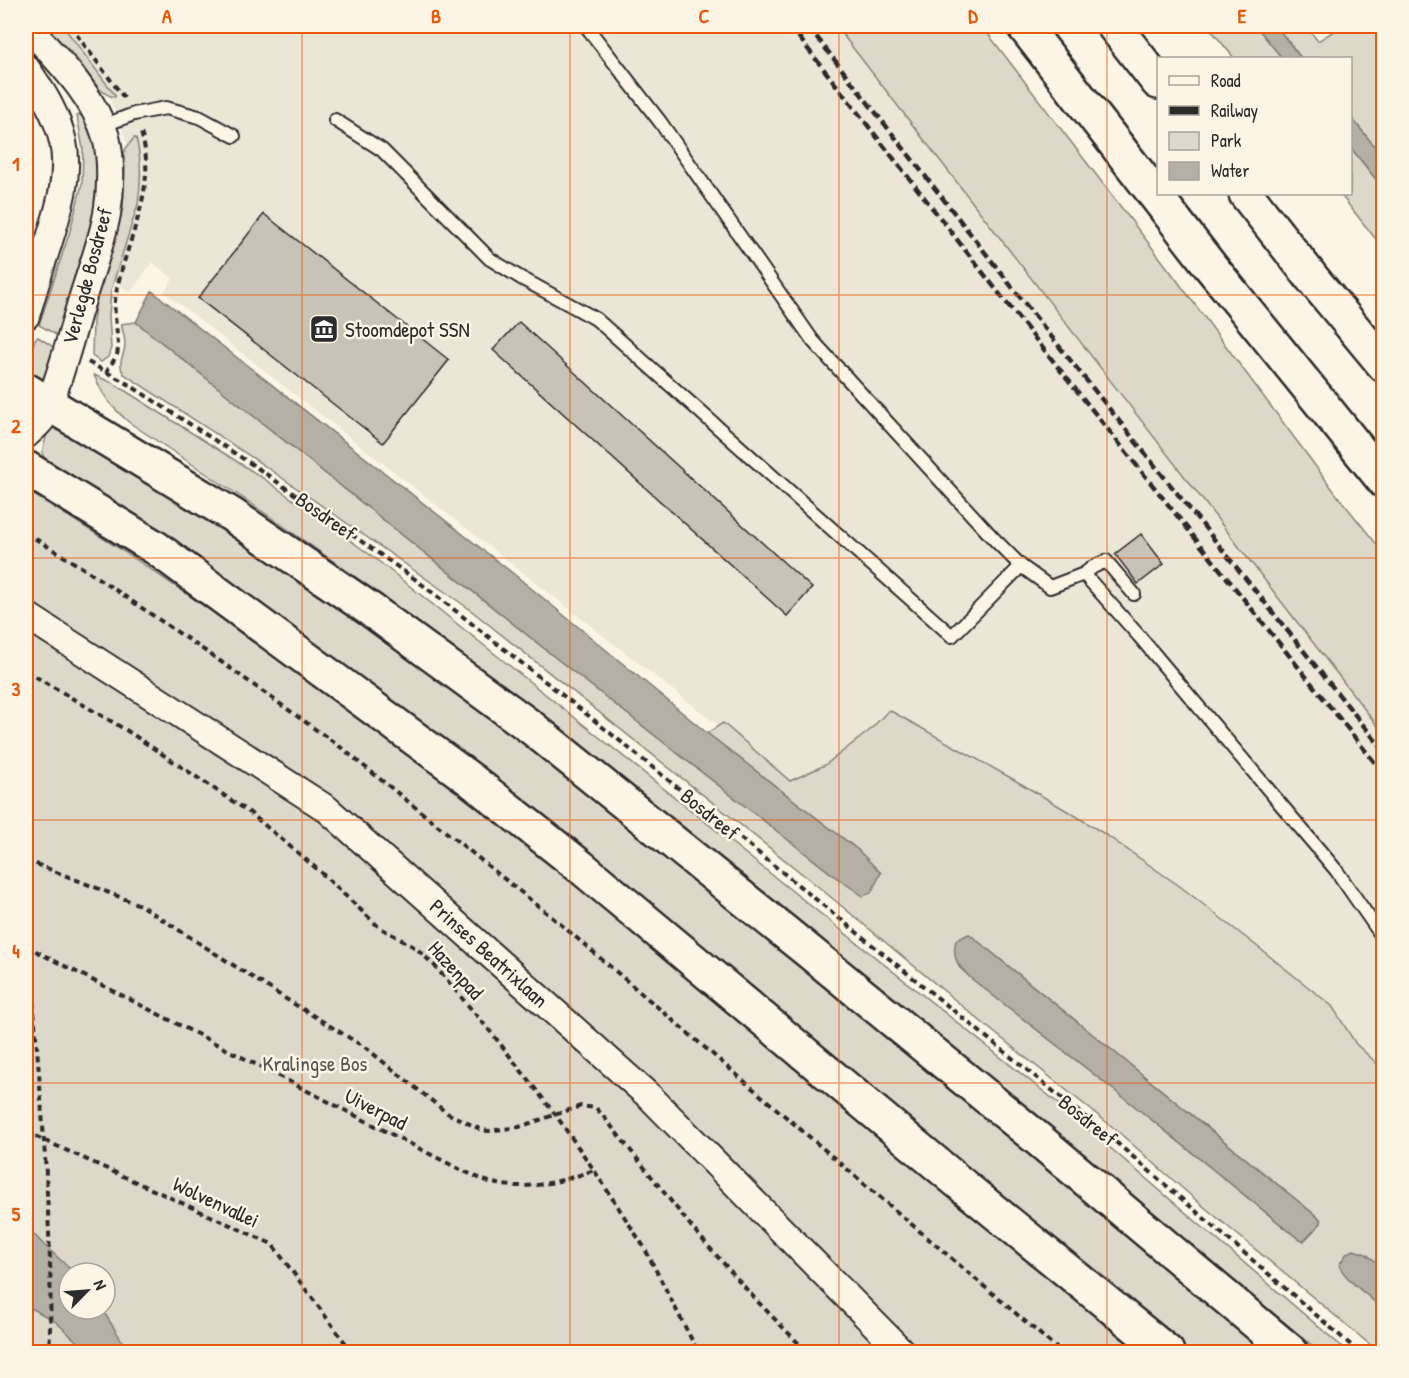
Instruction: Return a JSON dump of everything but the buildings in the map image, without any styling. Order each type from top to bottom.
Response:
[{"type":"highway","points":[[1024,26],[1210,267],[1383,481]]},
{"type":"highway","points":[[1114,26],[1157,81]]},
{"type":"highway","points":[[1247,195],[1383,365]]},
{"type":"highway","points":[[37,397],[232,515],[371,610],[532,728],[1038,1139],[1292,1353]]},
{"type":"highway","points":[[26,468],[156,548],[471,780],[581,867],[1167,1353]]},
{"type":"street","name":"Verlegde Bosdreef","points":[[26,435],[41,421],[37,397],[68,350],[98,252],[107,213],[110,178],[110,158],[102,126],[86,95],[27,26]]},
{"type":"street","points":[[26,68],[50,105],[63,141],[66,161],[57,213],[26,316]]},
{"type":"street","name":"Prinses Beatrixlaan","points":[[26,615],[327,809],[650,1097],[902,1353]]},
{"type":"lane","points":[[586,26],[661,123],[813,341],[994,539],[1021,566],[1050,587],[1084,574],[1092,567],[1106,561],[1134,594]]},
{"type":"lane","points":[[102,126],[134,114],[166,108],[198,117],[234,136]]},
{"type":"lane","points":[[334,120],[382,150],[490,259],[596,319],[952,636],[1021,566]]},
{"type":"lane","points":[[1084,574],[1336,870],[1383,939]]},
{"type":"path","name":"Bosdreef","points":[[68,350],[128,384],[259,469],[419,582],[589,716],[1110,1137],[1359,1353]]},
{"type":"path","points":[[26,533],[86,570],[201,648],[348,753],[558,922],[1061,1353]]},
{"type":"path","name":"Hazenpad","points":[[26,671],[126,730],[249,812],[317,869],[379,927],[416,948],[434,965],[494,1036],[555,1114],[594,1170],[645,1247],[698,1353]]},
{"type":"path","name":"Uiverpad","points":[[26,860],[140,905],[366,1048],[447,1113],[480,1129],[488,1131],[519,1127],[581,1106],[596,1108],[694,1230],[807,1353]]},
{"type":"path","points":[[26,928],[44,1140],[49,1240],[51,1327],[49,1353]]},
{"type":"path","name":"Uiverpad","points":[[27,946],[463,1171],[489,1182],[514,1187],[544,1184],[594,1170]]},
{"type":"path","name":"Wolvenvallei","points":[[26,1132],[272,1244],[352,1353]]},
{"type":"shaded area","points":[[53,26],[836,26],[1383,733],[1383,1069],[1310,999],[806,794],[164,292],[173,279],[152,262],[131,292],[107,278],[131,200],[131,152],[107,92]]},
{"type":"green space","points":[[45,26],[63,26],[115,97],[109,96],[100,89],[78,60]]},
{"type":"green space","points":[[836,26],[982,26],[1170,271],[1337,495],[1383,552],[1383,733]]},
{"type":"green space","points":[[1208,26],[1256,26],[1281,57],[1233,57]]},
{"type":"green space","points":[[1276,26],[1306,26],[1318,41],[1342,26],[1383,26],[1383,157],[1352,118],[1352,57],[1300,57]]},
{"type":"green space","points":[[85,112],[97,144],[102,190],[60,337],[39,325],[70,231],[82,184],[83,149],[77,116]]},
{"type":"green space","points":[[134,138],[138,146],[140,163],[138,204],[111,290],[109,316],[111,348],[108,357],[101,362],[92,356],[96,300],[123,208],[125,167],[122,159],[126,148]]},
{"type":"green space","points":[[1352,149],[1383,188],[1383,248],[1341,195],[1352,195]]},
{"type":"green space","points":[[136,322],[566,666],[837,878],[861,854],[858,850],[707,733],[723,723],[790,781],[825,765],[869,731],[889,710],[1018,782],[1106,835],[1181,887],[1332,1006],[1356,1044],[1383,1069],[1383,1268],[1366,1254],[1348,1279],[1383,1309],[1383,1352],[1379,1352],[1197,1201],[1115,1129],[815,884],[468,608],[265,466],[124,374],[121,363],[125,342],[121,324]],"holes":[[[969,934],[1320,1219],[1321,1223],[1304,1240],[1300,1240],[1132,1104],[972,979],[959,967],[955,947]]]},
{"type":"green space","points":[[38,337],[55,348],[45,384],[26,377],[35,339]]},
{"type":"green space","points":[[94,375],[113,383],[263,478],[372,556],[1058,1103],[1348,1352],[1320,1352],[766,895],[506,689],[343,568],[130,423],[109,401]]},
{"type":"green space","points":[[52,414],[391,638],[781,948],[1276,1352],[1187,1352],[634,891],[445,741],[321,648],[206,567],[52,467],[42,452]]},
{"type":"green space","name":"Kralingse Bos","points":[[26,490],[128,554],[315,682],[429,768],[604,905],[1139,1352],[26,1352]]},
{"type":"water","points":[[1256,26],[1276,26],[1300,57],[1281,57]]},
{"type":"water","points":[[1352,118],[1383,157],[1383,188],[1352,149]]},
{"type":"water","points":[[152,291],[515,575],[707,733],[858,850],[881,873],[871,893],[863,896],[837,878],[566,666],[136,322]]},
{"type":"water","points":[[969,934],[1320,1219],[1321,1223],[1304,1241],[1300,1240],[1132,1104],[972,979],[955,958],[956,940]]},
{"type":"water","points":[[26,1226],[62,1261],[57,1261],[57,1321],[110,1321],[129,1352],[88,1352],[56,1322],[26,1305]]},
{"type":"water","points":[[1354,1250],[1366,1254],[1383,1268],[1383,1309],[1352,1282],[1339,1265],[1347,1253]]},
{"type":"railway","points":[[790,26],[1009,306],[1384,774]]},
{"type":"railway","points":[[808,26],[1030,310],[1384,751]]},
{"type":"place","name":"Stoomdepot SSN","points":[[324,329]]}]
